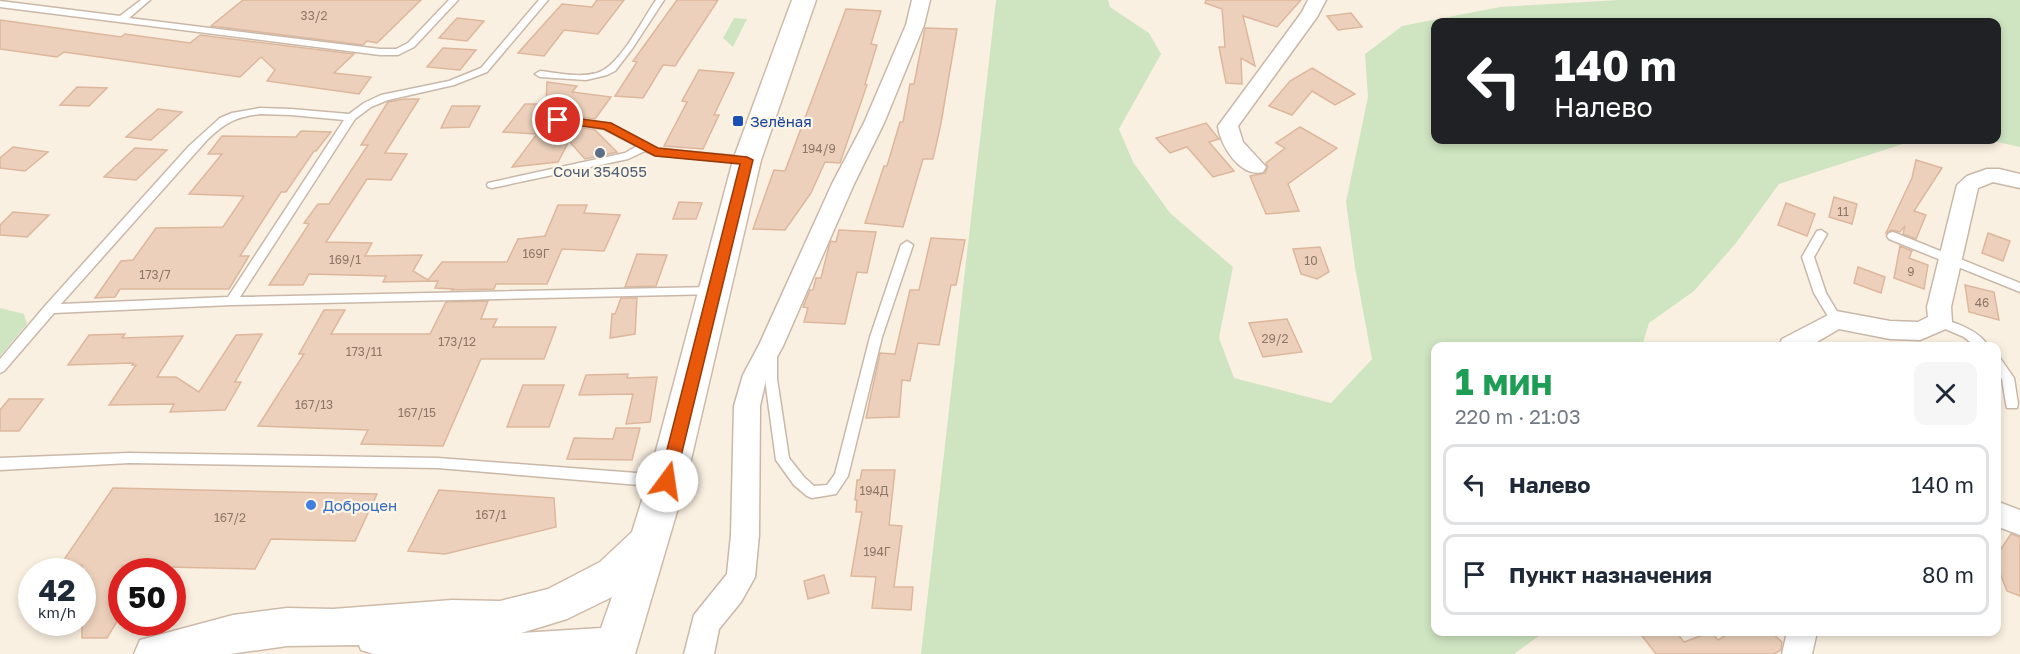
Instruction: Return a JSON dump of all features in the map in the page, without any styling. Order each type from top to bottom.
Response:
[{"type":"main road","points":[[155,654],[233,634],[287,627],[333,627],[442,649],[492,643],[564,651],[615,650],[667,481],[747,160],[804,0]]},
{"type":"main road","points":[[492,643],[553,606],[582,593],[614,574],[651,538]]},
{"type":"street","points":[[699,654],[705,625],[741,577],[745,535],[747,406],[755,375],[771,346],[843,184],[874,123],[915,25],[921,0]]},
{"type":"street","points":[[1256,167],[1235,146],[1228,135],[1228,126],[1311,13],[1317,0]]},
{"type":"street","points":[[1798,342],[1836,320],[1890,330],[1920,331],[1940,322],[1939,306],[1968,185],[1976,179],[1996,174],[2020,181]]},
{"type":"street","points":[[2001,515],[2020,523]]},
{"type":"street","points":[[1797,654],[1801,636]]},
{"type":"lane","points":[[121,20],[146,0]]},
{"type":"lane","points":[[0,4],[380,52],[398,52],[411,45],[454,0]]},
{"type":"lane","points":[[231,301],[351,117],[360,109],[384,96],[458,82],[478,74],[484,70],[544,0]]},
{"type":"lane","points":[[540,74],[575,78],[599,75],[613,68],[660,0]]},
{"type":"lane","points":[[0,368],[49,309],[185,157],[224,120],[247,113],[268,111],[351,117]]},
{"type":"lane","points":[[558,120],[607,126],[655,152],[747,160]]},
{"type":"lane","points":[[492,185],[628,156],[645,146]]},
{"type":"lane","points":[[1821,234],[1808,257],[1820,293],[1836,320]]},
{"type":"lane","points":[[1893,236],[2020,288]]},
{"type":"lane","points":[[771,346],[771,379],[783,460],[799,481],[812,492],[831,490],[841,476],[876,337],[908,245]]},
{"type":"lane","points":[[49,309],[231,301],[714,291]]},
{"type":"lane","points":[[1940,322],[1968,334],[1977,342]]},
{"type":"lane","points":[[2001,368],[2008,378],[2012,404]]},
{"type":"lane","points":[[0,464],[150,458],[438,463],[667,481]]},
{"type":"green space","points":[[996,0],[1108,0],[1110,7],[1149,33],[1161,54],[1119,129],[1133,162],[1170,213],[1233,267],[1219,338],[1234,378],[1331,403],[1372,359],[1346,202],[1368,97],[1365,54],[1402,26],[1431,20],[1431,144],[1903,144],[1779,184],[1736,243],[1694,291],[1649,323],[1643,342],[1431,342],[1431,636],[1539,636],[1514,654],[921,654]]},
{"type":"green space","points":[[1619,0],[2020,0],[2020,147],[2001,143],[2001,18],[1443,18],[1500,7]]},
{"type":"green space","points":[[734,18],[747,19],[733,47],[723,38]]},
{"type":"green space","points":[[0,308],[24,314],[27,324],[0,356]]},
{"type":"building","points":[[243,0],[421,0],[377,43],[367,41],[363,45],[211,26]]},
{"type":"building","points":[[597,0],[624,0],[598,34],[564,30],[544,56],[518,53],[562,4],[592,7]]},
{"type":"building","points":[[677,0],[718,0],[675,66],[663,65],[643,98],[615,96],[637,62],[633,61]]},
{"type":"building","points":[[1206,0],[1301,0],[1277,27],[1243,16],[1255,66],[1241,58],[1242,84],[1226,83],[1219,47],[1225,47],[1222,9],[1205,3]]},
{"type":"building","points":[[846,9],[881,11],[871,44],[877,45],[865,84],[867,85],[840,163],[825,162],[811,193],[785,230],[753,229],[774,170],[785,171]]},
{"type":"building","points":[[1351,13],[1362,27],[1338,30],[1327,16]]},
{"type":"building","points":[[457,18],[484,21],[467,41],[439,38]]},
{"type":"building","points":[[0,20],[121,37],[125,34],[190,43],[200,35],[354,54],[334,73],[371,77],[359,94],[267,81],[275,70],[261,57],[240,77],[64,52],[57,57],[0,49]]},
{"type":"building","points":[[925,28],[957,29],[933,159],[923,159],[903,227],[865,223],[884,166],[887,166],[900,122],[903,122],[910,84],[914,84]]},
{"type":"building","points":[[443,48],[476,50],[460,70],[427,67]]},
{"type":"building","points":[[1312,68],[1355,94],[1335,105],[1312,91],[1292,115],[1269,106],[1290,81]]},
{"type":"building","points":[[699,70],[734,73],[714,115],[719,115],[703,149],[664,146],[687,102],[682,101]]},
{"type":"building","points":[[547,82],[577,86],[572,92],[611,97],[595,119],[558,114],[551,120],[554,123],[595,130],[617,152],[585,159],[569,141],[558,162],[512,167],[537,134],[503,132],[525,104],[546,104]]},
{"type":"building","points":[[77,87],[107,88],[89,106],[60,105]]},
{"type":"building","points":[[419,99],[385,153],[407,154],[391,180],[367,179],[326,242],[372,243],[365,256],[422,255],[413,271],[428,280],[442,262],[507,262],[518,239],[545,236],[558,205],[587,205],[584,213],[620,215],[604,251],[562,249],[547,284],[496,284],[494,289],[452,290],[435,288],[438,281],[383,282],[386,276],[309,274],[303,285],[269,285],[309,224],[304,223],[318,204],[329,204],[368,145],[361,145],[388,102]]},
{"type":"building","points":[[452,106],[480,106],[469,127],[441,128]]},
{"type":"building","points":[[158,109],[182,112],[151,140],[126,137]]},
{"type":"building","points":[[1206,123],[1219,139],[1209,142],[1234,171],[1213,177],[1187,147],[1170,153],[1156,138]]},
{"type":"building","points":[[1300,127],[1337,148],[1288,184],[1299,211],[1266,214],[1250,176],[1265,173],[1268,167],[1266,163],[1285,148],[1276,143]]},
{"type":"building","points":[[301,131],[331,132],[314,151],[286,192],[281,192],[240,256],[249,256],[229,289],[120,289],[115,297],[95,298],[121,261],[133,260],[156,228],[223,227],[244,196],[189,194],[222,154],[208,154],[222,136],[296,137]]},
{"type":"building","points":[[13,147],[48,152],[25,171],[0,168],[0,158]]},
{"type":"building","points":[[135,148],[167,150],[136,180],[104,177]]},
{"type":"building","points":[[1916,160],[1942,168],[1914,211],[1926,215],[1916,239],[1903,234],[1905,226],[1900,232],[1892,230],[1886,233],[1912,178]]},
{"type":"building","points":[[1834,197],[1857,204],[1852,224],[1829,217]]},
{"type":"building","points":[[679,202],[702,203],[696,219],[673,219]]},
{"type":"building","points":[[1786,203],[1815,214],[1807,236],[1778,225]]},
{"type":"building","points":[[13,212],[49,215],[27,237],[0,235],[0,225]]},
{"type":"building","points":[[839,230],[876,232],[867,273],[857,272],[845,324],[804,322],[808,308],[803,307],[810,290],[813,290],[816,278],[821,278],[829,246],[831,241],[836,242]]},
{"type":"building","points":[[1988,233],[2010,241],[2003,261],[1982,253]]},
{"type":"building","points":[[931,238],[965,240],[956,285],[951,285],[939,345],[918,343],[910,381],[902,380],[899,417],[866,418],[880,353],[895,354],[910,290],[919,290]]},
{"type":"building","points":[[1900,246],[1912,251],[1909,258],[1928,265],[1924,289],[1894,278]]},
{"type":"building","points":[[1320,247],[1329,272],[1317,279],[1301,274],[1293,249]]},
{"type":"building","points":[[637,254],[667,255],[656,286],[625,287]]},
{"type":"building","points":[[1858,267],[1885,277],[1881,293],[1854,283]]},
{"type":"building","points":[[1965,285],[1994,292],[1999,320],[1969,312]]},
{"type":"building","points":[[621,298],[637,298],[635,334],[610,338],[612,314],[615,314]]},
{"type":"building","points":[[488,301],[481,319],[497,319],[493,327],[556,327],[544,359],[481,359],[443,446],[361,444],[368,430],[258,426],[304,354],[299,354],[324,310],[345,310],[331,334],[430,334],[446,302]]},
{"type":"building","points":[[1287,319],[1302,352],[1263,357],[1249,323]]},
{"type":"building","points":[[125,334],[122,338],[183,336],[157,377],[176,377],[199,392],[236,335],[262,334],[235,382],[241,382],[225,410],[170,412],[174,404],[109,405],[136,365],[132,365],[133,363],[68,365],[89,335]]},
{"type":"building","points":[[628,374],[627,378],[657,377],[650,422],[626,424],[633,394],[579,395],[586,375]]},
{"type":"building","points":[[523,385],[564,385],[549,427],[507,427]]},
{"type":"building","points":[[9,399],[43,399],[19,431],[0,431],[0,410]]},
{"type":"building","points":[[616,428],[640,428],[632,460],[567,459],[574,438],[613,439]]},
{"type":"building","points":[[862,470],[895,470],[889,525],[902,526],[894,587],[913,587],[911,610],[872,608],[876,577],[851,576],[862,512],[856,512],[857,500],[855,500],[857,480],[860,480]]},
{"type":"building","points":[[113,488],[377,494],[355,541],[271,539],[255,569],[186,567],[186,558],[108,558],[107,638],[82,638],[82,636],[96,636],[96,558],[65,558]]},
{"type":"building","points":[[439,490],[554,498],[556,527],[445,554],[408,551]]},
{"type":"building","points":[[2011,534],[2020,537],[2020,596],[2007,591],[2001,576],[2001,549]]},
{"type":"building","points":[[824,575],[829,593],[808,599],[804,581]]},
{"type":"building","points":[[1642,636],[1679,636],[1684,642],[1700,636],[1714,636],[1718,640],[1725,636],[1775,636],[1782,642],[1781,650],[1774,654],[1656,654]]},
{"type":"place","name":"Зелёная","points":[[738,121]]},
{"type":"place","name":"Сочи 354055","points":[[600,153]]},
{"type":"place","name":"Доброцен","points":[[311,505]]},
{"type":"route","points":[[558,120],[607,126],[655,152],[747,160],[667,481]]}]
